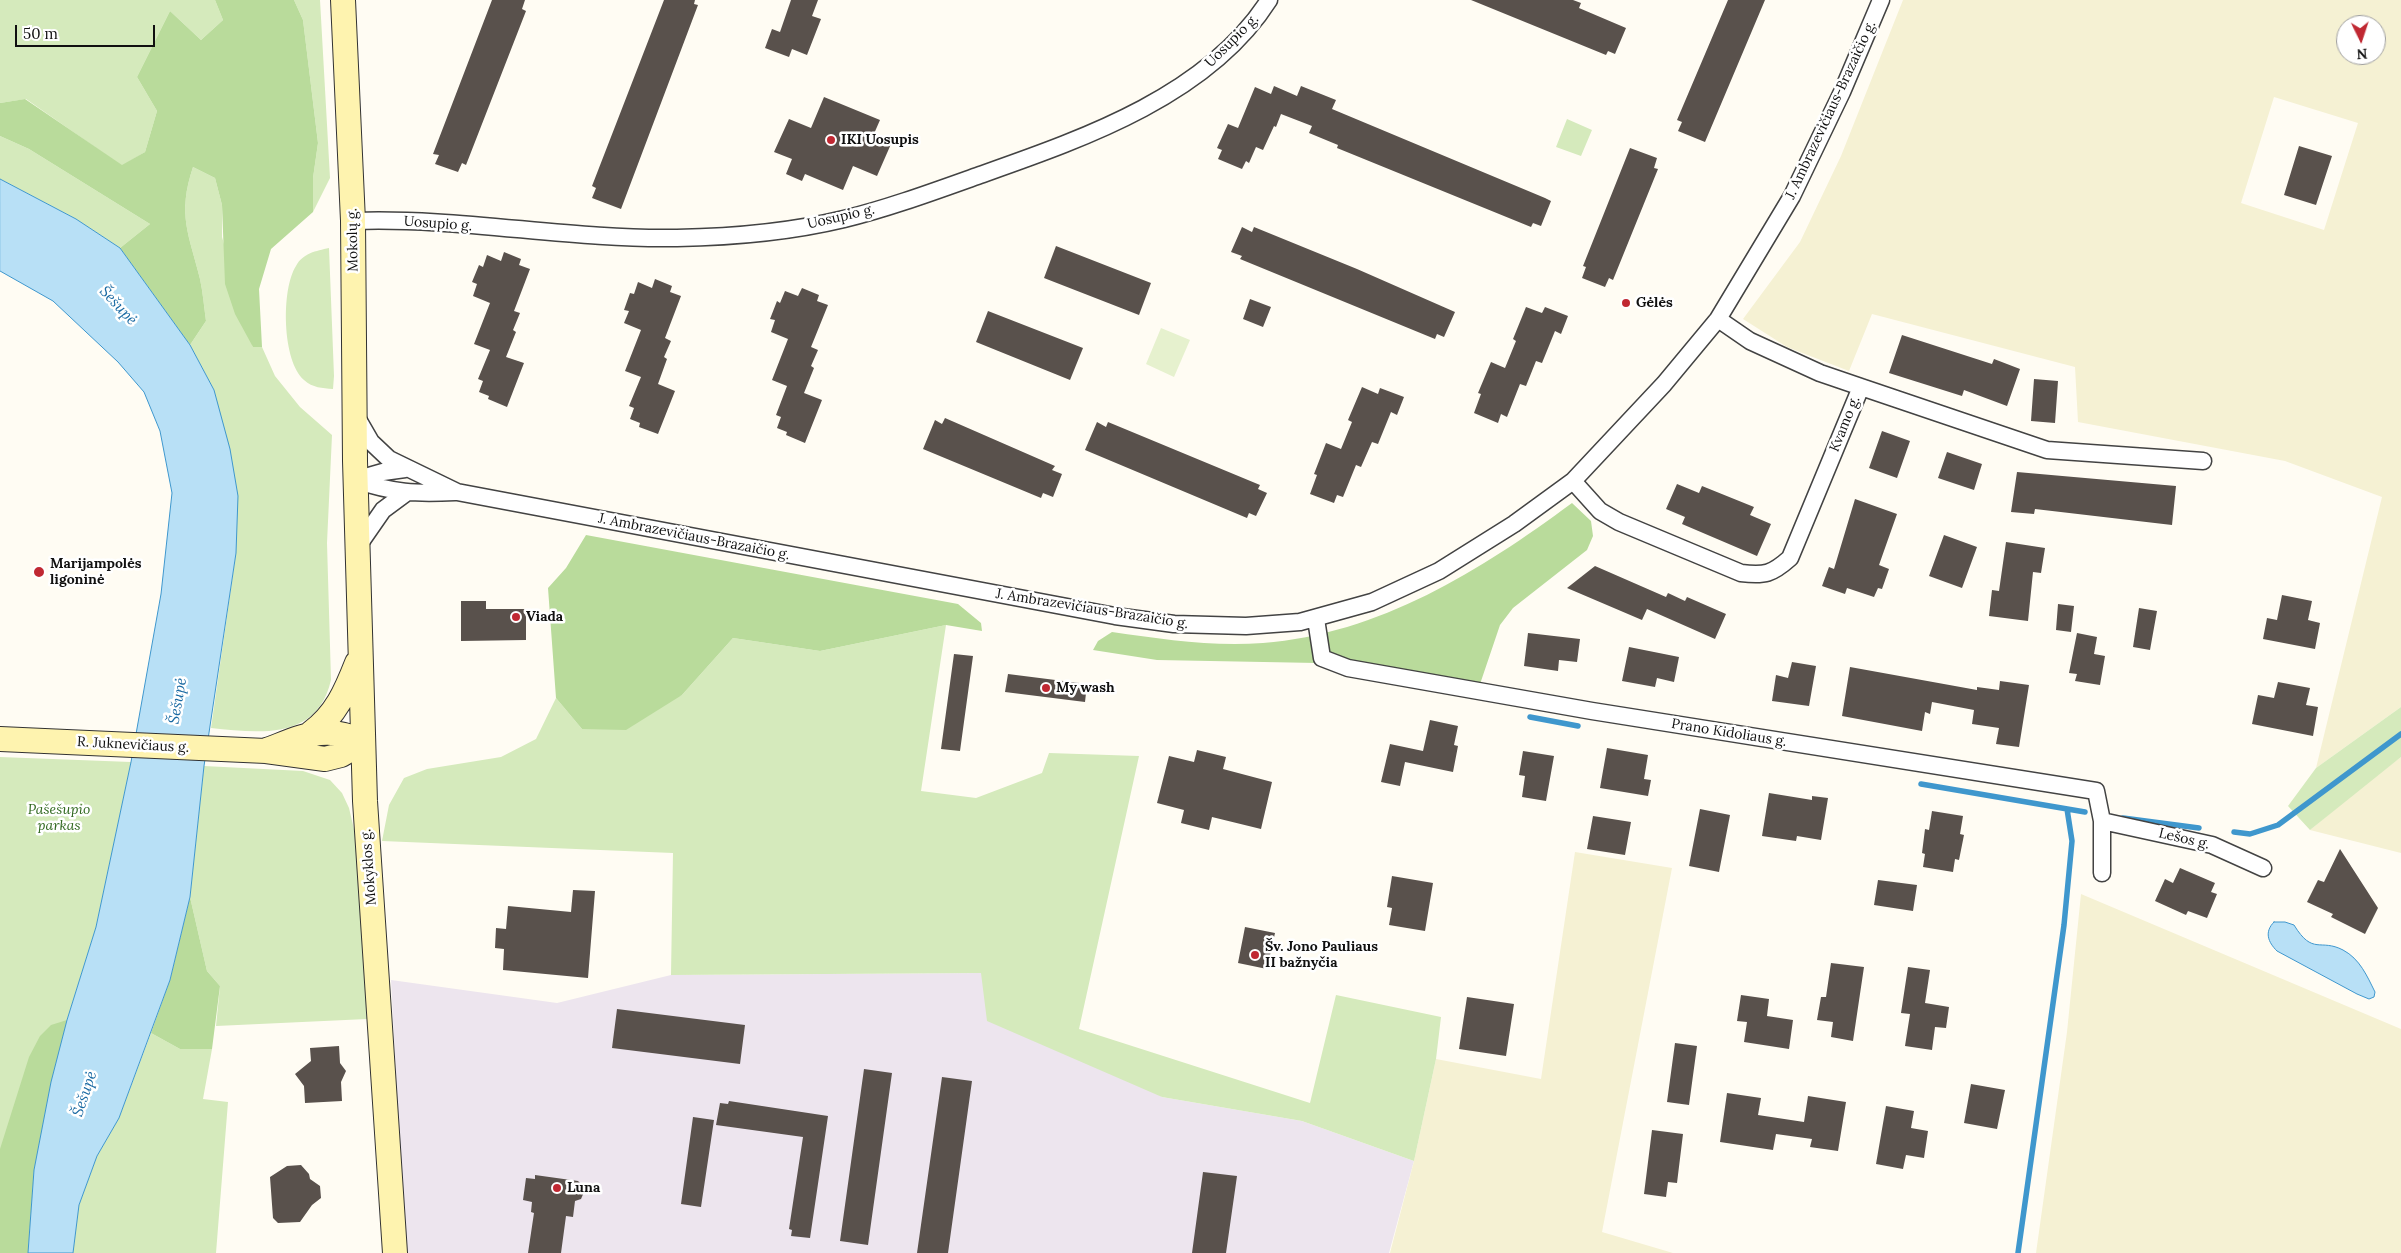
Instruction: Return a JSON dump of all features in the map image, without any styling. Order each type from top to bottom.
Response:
[{"type":"main road","name":"Mokolų g.","points":[[343,0],[353,221],[355,480]]},
{"type":"main road","name":"Mokyklos g.","points":[[355,480],[365,800],[395,1253]]},
{"type":"main road","points":[[311,733],[329,718],[336,709],[361,654]]},
{"type":"main road","name":"R. Juknevičiaus g.","points":[[258,751],[311,733],[347,734],[363,742]]},
{"type":"main road","name":"R. Juknevičiaus g.","points":[[0,739],[258,751],[325,759],[341,755],[363,742]]},
{"type":"main road","points":[[325,759],[348,775],[365,800]]},
{"type":"street","name":"Uosupio g.","points":[[353,221],[393,221],[556,233],[676,238],[764,233],[844,219],[956,184],[1046,152],[1138,112],[1215,62],[1241,35],[1269,0]]},
{"type":"street","name":"J. Ambrazevičiaus-Brazaičio g.","points":[[355,480],[383,489],[406,493],[457,492],[1115,616],[1174,624],[1212,626],[1283,624],[1316,619],[1372,602],[1439,571],[1514,524],[1573,481],[1664,384],[1718,319],[1792,196],[1842,92],[1881,0]]},
{"type":"street","points":[[1718,319],[1750,341],[1820,373],[1861,387]]},
{"type":"street","name":"Kvamo g.","points":[[1573,481],[1600,511],[1619,522],[1740,573],[1758,575],[1775,571],[1790,558],[1861,387],[2048,450],[2203,461]]},
{"type":"street","name":"J. Ambrazevičiaus-Brazaičio g.","points":[[355,415],[378,450],[405,469],[457,492]]},
{"type":"street","points":[[355,480],[383,472],[405,469]]},
{"type":"street","points":[[358,546],[383,510],[406,493]]},
{"type":"street","name":"Prano Kidoliaus g.","points":[[1316,619],[1322,658],[1348,668],[1592,711],[2096,791],[2102,821],[2102,873]]},
{"type":"street","name":"Lešos g.","points":[[2102,821],[2212,845],[2263,868]]},
{"type":"shaded area","points":[[1903,0],[2401,0],[2401,707],[2316,768],[2382,497],[2285,461],[2078,422],[2075,367],[1872,314],[1849,371],[1787,347],[1743,319],[1800,242],[1841,156]],"holes":[[[2274,97],[2358,123],[2324,230],[2241,203]]]},
{"type":"shaded area","points":[[2401,757],[2401,853],[2310,830],[2366,783]]},
{"type":"shaded area","points":[[1575,852],[1672,868],[1602,1232],[1673,1253],[1390,1253],[1414,1161],[1436,1059],[1541,1079]]},
{"type":"shaded area","points":[[2081,894],[2401,1029],[2401,1253],[2036,1253],[2067,1032]]},
{"type":"shaded area","points":[[981,973],[1162,1097],[1302,1121],[1414,1161],[1389,1253],[405,1253],[391,980],[557,1003],[671,975]]},
{"type":"green space","points":[[0,0],[215,0],[223,20],[201,40],[170,11],[137,77],[157,111],[145,152],[122,166],[26,99],[0,103]]},
{"type":"green space","points":[[215,0],[294,0],[303,20],[318,143],[313,178],[313,212],[271,249],[259,289],[262,347],[253,347],[235,314],[225,284],[222,205],[215,178],[193,167],[188,184],[185,212],[186,224],[200,279],[206,321],[190,345],[120,248],[150,224],[29,149],[0,136],[0,103],[25,99],[122,165],[145,152],[157,111],[137,77],[170,11],[201,40],[223,20]]},
{"type":"green space","points":[[294,0],[320,0],[330,178],[313,212],[313,178],[318,143],[303,20]]},
{"type":"green space","points":[[1567,119],[1592,130],[1581,156],[1556,147]]},
{"type":"green space","points":[[0,136],[29,149],[150,224],[120,248],[76,219],[0,179]]},
{"type":"green space","points":[[193,167],[215,178],[222,205],[222,237],[253,347],[262,347],[275,376],[300,407],[332,435],[327,543],[331,680],[324,700],[313,714],[300,723],[284,729],[248,731],[211,728],[236,553],[214,390],[190,345],[206,321],[201,284],[186,224],[186,198]]},
{"type":"green space","points":[[329,248],[333,389],[311,385],[297,371],[291,357],[286,324],[288,291],[296,266],[306,255]]},
{"type":"green space","points":[[1161,328],[1190,340],[1174,377],[1146,364]]},
{"type":"green space","points":[[1572,503],[1591,521],[1593,536],[1587,550],[1513,608],[1500,625],[1478,690],[1317,663],[1157,660],[1093,650],[1098,641],[1112,632],[1187,642],[1244,644],[1306,637],[1347,627],[1387,613],[1464,575]]},
{"type":"green space","points":[[586,535],[958,604],[981,623],[982,631],[946,625],[820,651],[733,638],[682,695],[626,730],[582,729],[556,698],[548,588],[566,568]]},
{"type":"green space","points":[[946,625],[921,791],[976,798],[1042,773],[1049,753],[1139,756],[1079,1029],[1310,1103],[1336,995],[1441,1017],[1436,1059],[1414,1161],[1302,1121],[1162,1097],[987,1021],[981,973],[671,975],[673,853],[382,841],[389,805],[404,778],[427,769],[501,757],[536,739],[556,698],[582,729],[682,695],[733,638],[820,651]]},
{"type":"green space","points":[[2401,707],[2401,757],[2310,830],[2288,806],[2316,768]]},
{"type":"green space","name":"Pašešupio parkas","points":[[0,757],[131,762],[96,927],[67,1020],[34,1170],[28,1253],[0,1253]]},
{"type":"green space","points":[[204,766],[303,771],[330,780],[342,793],[349,808],[357,842],[367,1019],[216,1026],[220,986],[207,971],[190,897]]},
{"type":"green space","points":[[190,897],[207,971],[220,986],[212,1049],[180,1049],[151,1033],[170,980]]},
{"type":"green space","points":[[67,1020],[51,1082],[34,1170],[28,1253],[0,1253],[0,1149],[29,1057],[40,1036],[51,1025]]},
{"type":"green space","points":[[151,1033],[180,1049],[212,1049],[203,1099],[228,1102],[216,1253],[73,1253],[79,1205],[97,1156],[119,1118]]},
{"type":"water","name":"Šešupė","points":[[0,179],[76,219],[120,248],[190,345],[214,390],[230,449],[238,496],[236,553],[204,766],[190,897],[170,980],[119,1118],[97,1156],[79,1205],[73,1253],[28,1253],[34,1170],[51,1082],[67,1020],[96,927],[131,762],[161,594],[172,493],[160,431],[144,392],[118,362],[53,301],[0,271]]},
{"type":"water","points":[[2274,922],[2285,922],[2294,925],[2306,940],[2317,945],[2335,947],[2349,954],[2366,974],[2375,992],[2374,997],[2369,999],[2357,994],[2277,951],[2268,937],[2269,929]]},
{"type":"building","points":[[492,0],[525,0],[522,9],[526,11],[466,165],[462,163],[458,172],[435,164],[439,155],[433,154]]},
{"type":"building","points":[[664,0],[695,0],[694,4],[698,5],[621,209],[592,198],[596,188],[592,186]]},
{"type":"building","points":[[791,0],[818,0],[812,16],[821,19],[807,55],[792,49],[789,57],[765,48],[772,29],[780,32]]},
{"type":"building","points":[[1471,0],[1573,0],[1581,3],[1579,8],[1626,28],[1615,54],[1608,51],[1606,55]]},
{"type":"building","points":[[1728,0],[1765,0],[1705,142],[1678,131],[1682,122],[1677,120]]},
{"type":"building","points":[[1274,86],[1297,96],[1301,86],[1336,100],[1332,109],[1551,201],[1541,226],[1533,223],[1531,227],[1337,148],[1338,145],[1309,133],[1312,126],[1281,114],[1263,150],[1256,147],[1249,163],[1246,161],[1242,169],[1218,159],[1222,150],[1217,148],[1228,124],[1238,128],[1255,87],[1271,94]]},
{"type":"building","name":"IKI Uosupis","points":[[824,97],[880,120],[873,136],[891,144],[877,176],[853,166],[843,190],[805,174],[802,181],[786,174],[792,159],[774,152],[789,119],[811,128]]},
{"type":"building","points":[[2299,146],[2332,156],[2316,205],[2284,195]]},
{"type":"building","points":[[1630,148],[1657,158],[1654,168],[1658,169],[1613,280],[1609,278],[1605,287],[1582,278],[1586,267],[1583,266]]},
{"type":"building","points":[[1242,227],[1252,232],[1254,227],[1455,312],[1444,337],[1437,334],[1435,339],[1240,259],[1242,256],[1231,252]]},
{"type":"building","points":[[1056,246],[1151,283],[1139,315],[1044,278]]},
{"type":"building","points":[[504,252],[521,259],[519,265],[530,269],[514,311],[520,313],[513,330],[516,332],[506,357],[524,363],[507,407],[488,399],[489,396],[479,392],[483,381],[478,379],[490,350],[474,344],[490,303],[473,296],[477,284],[472,282],[479,265],[483,267],[487,255],[501,261]]},
{"type":"building","points":[[655,279],[672,286],[670,292],[681,296],[665,338],[671,341],[664,357],[667,359],[658,384],[675,391],[658,434],[639,427],[640,423],[630,419],[634,408],[629,406],[641,377],[625,371],[641,330],[624,323],[629,311],[624,310],[630,293],[634,294],[638,282],[652,288]]},
{"type":"building","points":[[802,288],[819,295],[817,301],[828,305],[811,347],[818,350],[811,366],[814,368],[804,393],[822,400],[805,443],[786,435],[787,432],[777,428],[781,417],[776,415],[787,386],[772,380],[788,339],[771,332],[775,320],[770,319],[777,301],[780,303],[785,291],[798,296]]},
{"type":"building","points":[[1250,299],[1271,307],[1263,327],[1243,319]]},
{"type":"building","points":[[1526,307],[1542,313],[1545,307],[1568,316],[1561,334],[1555,331],[1542,363],[1536,361],[1526,386],[1520,384],[1507,417],[1501,414],[1498,423],[1474,413],[1481,394],[1478,393],[1491,362],[1505,368],[1516,341],[1513,339]]},
{"type":"building","points":[[988,311],[1083,348],[1070,380],[976,342]]},
{"type":"building","points":[[1902,335],[1992,364],[1994,359],[2020,369],[2007,406],[1964,390],[1962,396],[1889,373]]},
{"type":"building","points":[[2034,379],[2058,381],[2055,423],[2031,421]]},
{"type":"building","points":[[1362,387],[1378,394],[1380,388],[1404,397],[1397,415],[1391,412],[1378,444],[1372,442],[1361,467],[1356,465],[1343,497],[1337,495],[1334,503],[1310,494],[1317,475],[1314,474],[1326,443],[1341,449],[1352,422],[1348,420]]},
{"type":"building","points":[[945,418],[1055,466],[1052,470],[1062,474],[1053,497],[1043,493],[1041,498],[923,449],[935,420],[942,424]]},
{"type":"building","points":[[1097,422],[1106,427],[1108,422],[1260,485],[1258,489],[1267,493],[1256,516],[1249,513],[1247,518],[1085,450]]},
{"type":"building","points":[[1882,431],[1910,441],[1897,478],[1869,468]]},
{"type":"building","points":[[1947,452],[1982,464],[1974,490],[1938,478]]},
{"type":"building","points":[[2017,472],[2176,486],[2172,525],[2035,509],[2034,514],[2011,512]]},
{"type":"building","points":[[1677,484],[1699,493],[1702,486],[1754,507],[1750,515],[1771,524],[1757,556],[1682,524],[1685,517],[1666,509]]},
{"type":"building","points":[[1855,499],[1897,514],[1879,565],[1889,569],[1882,589],[1878,588],[1874,597],[1847,588],[1845,594],[1822,586],[1829,567],[1834,569]]},
{"type":"building","points":[[1944,535],[1977,547],[1962,588],[1929,576]]},
{"type":"building","points":[[2006,542],[2045,548],[2041,573],[2033,572],[2028,621],[1989,616],[1992,590],[1999,591]]},
{"type":"building","points":[[1595,566],[1666,597],[1668,593],[1685,601],[1687,597],[1726,614],[1715,639],[1647,609],[1642,620],[1567,588]]},
{"type":"building","points":[[2282,595],[2312,601],[2308,620],[2320,623],[2315,649],[2263,639],[2267,618],[2277,620]]},
{"type":"building","points":[[461,601],[486,601],[486,609],[526,609],[526,640],[461,641]]},
{"type":"building","points":[[2058,604],[2074,606],[2071,632],[2056,630]]},
{"type":"building","points":[[2139,608],[2157,611],[2150,650],[2133,647]]},
{"type":"building","points":[[1528,633],[1580,639],[1577,662],[1559,660],[1558,671],[1524,666]]},
{"type":"building","points":[[2077,633],[2097,637],[2094,654],[2105,656],[2100,685],[2075,681],[2077,674],[2069,673]]},
{"type":"building","points":[[1629,647],[1679,657],[1674,682],[1657,678],[1655,687],[1622,681]]},
{"type":"building","points":[[954,654],[973,656],[960,751],[941,749]]},
{"type":"building","points":[[1792,662],[1816,666],[1809,706],[1772,701],[1776,675],[1788,678]]},
{"type":"building","points":[[1850,667],[1977,690],[1977,687],[1999,690],[2000,681],[2029,685],[2019,747],[1996,744],[1999,728],[1972,724],[1974,710],[1932,702],[1930,714],[1925,712],[1922,731],[1842,716]]},
{"type":"building","name":"My wash","points":[[1008,674],[1087,684],[1085,702],[1005,692]]},
{"type":"building","points":[[2278,682],[2310,688],[2306,705],[2318,707],[2313,736],[2252,724],[2258,695],[2274,698]]},
{"type":"building","points":[[1430,720],[1458,726],[1454,745],[1458,746],[1453,772],[1405,762],[1400,786],[1381,782],[1390,744],[1423,751]]},
{"type":"building","points":[[1607,748],[1648,755],[1644,779],[1651,780],[1648,796],[1600,788]]},
{"type":"building","points":[[1197,750],[1226,757],[1223,769],[1272,782],[1261,829],[1212,817],[1209,830],[1181,823],[1184,810],[1157,803],[1169,756],[1194,762]]},
{"type":"building","points":[[1523,751],[1554,756],[1546,801],[1522,797],[1525,776],[1519,775]]},
{"type":"building","points":[[1769,793],[1812,800],[1812,796],[1828,798],[1821,840],[1797,836],[1796,841],[1762,836]]},
{"type":"building","points":[[1700,809],[1730,815],[1719,872],[1689,866]]},
{"type":"building","points":[[1932,811],[1963,816],[1960,834],[1964,835],[1959,860],[1955,859],[1953,872],[1923,867],[1925,854],[1922,853],[1925,829],[1929,830]]},
{"type":"building","points":[[1593,816],[1631,822],[1625,855],[1587,849]]},
{"type":"building","points":[[2340,849],[2378,908],[2365,934],[2331,917],[2333,914],[2307,902],[2318,880],[2324,882]]},
{"type":"building","points":[[2180,868],[2215,883],[2211,892],[2217,894],[2207,918],[2188,911],[2186,915],[2155,901],[2165,879],[2173,883]]},
{"type":"building","points":[[1392,876],[1433,883],[1425,931],[1389,925],[1392,908],[1387,907]]},
{"type":"building","points":[[1878,880],[1917,885],[1913,911],[1874,905]]},
{"type":"building","points":[[573,890],[595,891],[588,978],[503,970],[504,949],[495,948],[496,928],[506,929],[508,906],[571,912]]},
{"type":"building","name":"Šv. Jono Pauliaus II bažnyčia","points":[[1245,927],[1275,933],[1267,969],[1238,963]]},
{"type":"building","points":[[1831,963],[1864,967],[1853,1041],[1831,1037],[1833,1022],[1817,1020],[1821,997],[1826,997]]},
{"type":"building","points":[[1908,967],[1930,970],[1925,1003],[1949,1007],[1946,1028],[1935,1027],[1932,1050],[1905,1046],[1910,1014],[1901,1013]]},
{"type":"building","points":[[1741,995],[1769,999],[1767,1016],[1793,1020],[1789,1049],[1744,1042],[1747,1022],[1737,1021]]},
{"type":"building","points":[[1467,997],[1514,1004],[1506,1056],[1459,1049]]},
{"type":"building","points":[[617,1009],[745,1025],[740,1064],[612,1048]]},
{"type":"building","points":[[1675,1043],[1697,1046],[1689,1105],[1667,1102]]},
{"type":"building","points":[[339,1046],[340,1063],[346,1071],[341,1082],[342,1101],[305,1103],[304,1086],[295,1074],[311,1061],[310,1048]]},
{"type":"building","points":[[864,1069],[892,1073],[868,1245],[840,1241]]},
{"type":"building","points":[[942,1077],[972,1081],[948,1253],[917,1253]]},
{"type":"building","points":[[1971,1084],[2005,1090],[1997,1129],[1964,1123]]},
{"type":"building","points":[[1727,1093],[1761,1098],[1758,1115],[1804,1122],[1808,1096],[1846,1102],[1838,1151],[1810,1147],[1812,1139],[1776,1134],[1773,1150],[1720,1142]]},
{"type":"building","points":[[729,1101],[828,1116],[810,1238],[791,1236],[792,1230],[789,1229],[803,1137],[716,1125],[720,1103],[728,1104]]},
{"type":"building","points":[[1886,1106],[1914,1111],[1911,1128],[1928,1131],[1924,1158],[1906,1155],[1903,1169],[1876,1164]]},
{"type":"building","points":[[693,1117],[714,1120],[701,1207],[681,1204]]},
{"type":"building","points":[[1652,1130],[1683,1134],[1677,1183],[1668,1182],[1666,1197],[1644,1194]]},
{"type":"building","points":[[301,1165],[309,1174],[310,1179],[320,1186],[321,1198],[312,1205],[300,1222],[278,1223],[273,1218],[270,1177],[287,1166]]},
{"type":"building","points":[[1203,1172],[1237,1176],[1226,1253],[1192,1253]]},
{"type":"building","points":[[535,1175],[578,1181],[583,1186],[584,1192],[581,1199],[575,1201],[573,1217],[566,1216],[561,1253],[528,1253],[534,1213],[531,1212],[532,1202],[523,1200],[526,1178],[535,1179]]},
{"type":"waterway","points":[[1530,717],[1578,726]]},
{"type":"waterway","points":[[2234,832],[2250,834],[2278,825],[2401,734]]},
{"type":"waterway","points":[[1921,784],[2085,812]]},
{"type":"waterway","points":[[2018,1253],[2064,925],[2072,841],[2067,809]]},
{"type":"waterway","points":[[2123,818],[2199,828]]},
{"type":"place","name":"IKI Uosupis","points":[[831,140]]},
{"type":"place","name":"Gėlės","points":[[1626,303]]},
{"type":"place","name":"Marijampolės ligoninė","points":[[39,572]]},
{"type":"place","name":"Viada","points":[[516,617]]},
{"type":"place","name":"My wash","points":[[1046,688]]},
{"type":"place","name":"Šv. Jono Pauliaus II bažnyčia","points":[[1255,955]]},
{"type":"place","name":"Luna","points":[[557,1188]]}]
